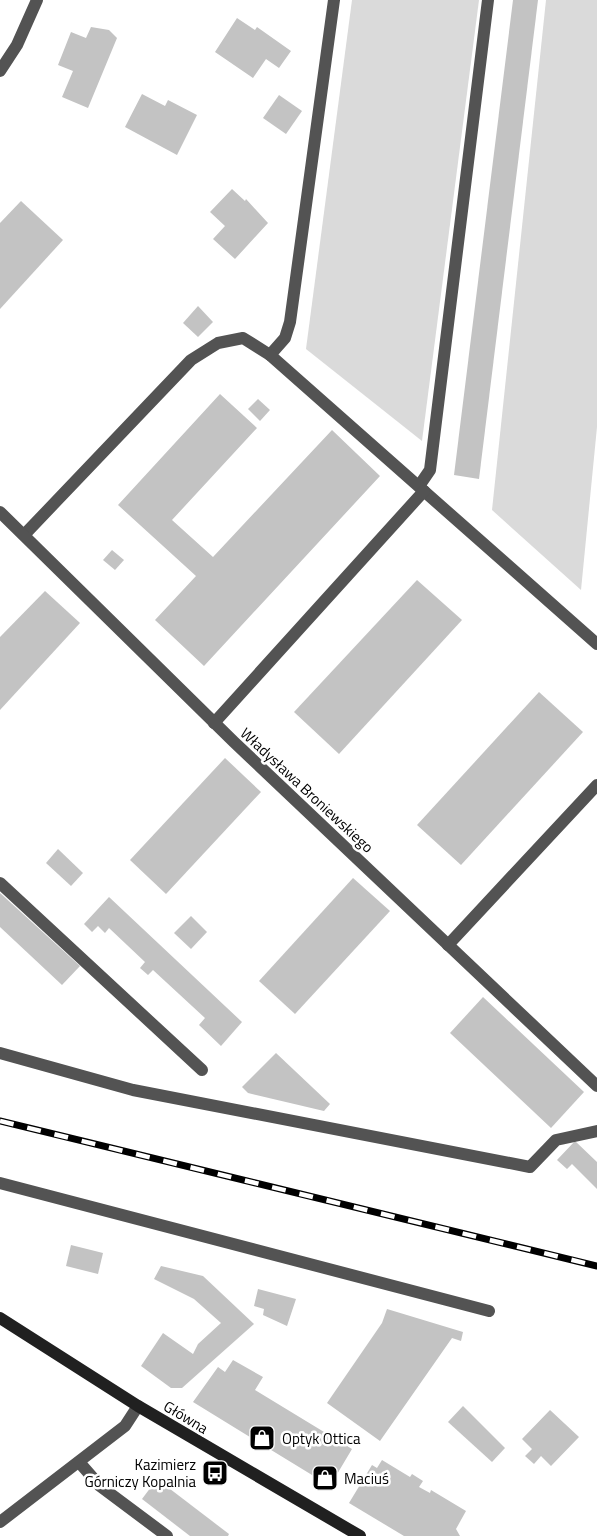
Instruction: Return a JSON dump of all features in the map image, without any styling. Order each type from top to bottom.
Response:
[{"type":"street","points":[[0,70],[17,45],[36,0]]},
{"type":"street","points":[[270,355],[285,338],[290,322],[334,0]]},
{"type":"street","points":[[214,723],[422,489],[430,470],[488,0]]},
{"type":"street","points":[[24,535],[191,360],[218,343],[243,338],[270,355],[597,644]]},
{"type":"street","name":"Władysława Broniewskiego","points":[[0,512],[214,723],[597,1086]]},
{"type":"street","points":[[448,945],[597,785]]},
{"type":"street","points":[[0,883],[202,1070]]},
{"type":"street","points":[[0,1053],[133,1090],[530,1167],[556,1140],[597,1131]]},
{"type":"street","points":[[0,1183],[489,1311]]},
{"type":"street","name":"Główna","points":[[0,1318],[138,1406],[360,1536]]},
{"type":"street","points":[[0,1522],[125,1426],[138,1406]]},
{"type":"street","points":[[79,1461],[100,1486],[167,1536]]},
{"type":"shaded area","points":[[352,0],[479,0],[422,441],[306,349]]},
{"type":"shaded area","points":[[546,0],[597,0],[597,427],[581,590],[492,510]]},
{"type":"building","points":[[513,0],[538,0],[479,479],[454,475]]},
{"type":"building","points":[[237,18],[255,30],[257,27],[291,51],[279,68],[266,59],[253,78],[215,52]]},
{"type":"building","points":[[91,27],[109,30],[117,38],[88,108],[62,97],[73,71],[58,65],[71,32],[86,38]]},
{"type":"building","points":[[142,94],[165,106],[168,100],[197,115],[177,155],[125,127]]},
{"type":"building","points":[[279,95],[302,111],[286,134],[263,118]]},
{"type":"building","points":[[232,189],[245,201],[246,199],[268,223],[235,259],[213,239],[225,226],[210,212]]},
{"type":"building","points":[[21,201],[63,240],[0,309],[0,223]]},
{"type":"building","points":[[198,306],[213,322],[198,337],[183,323]]},
{"type":"building","points":[[220,394],[257,428],[172,520],[213,557],[332,430],[380,476],[204,666],[155,620],[196,576],[118,505]]},
{"type":"building","points":[[258,399],[270,410],[260,421],[248,409]]},
{"type":"building","points":[[112,550],[124,560],[115,570],[103,560]]},
{"type":"building","points":[[417,580],[462,620],[339,754],[294,712]]},
{"type":"building","points":[[45,591],[80,623],[0,710],[0,637]]},
{"type":"building","points":[[539,692],[583,732],[461,865],[417,825]]},
{"type":"building","points":[[225,758],[261,792],[166,894],[130,860]]},
{"type":"building","points":[[58,849],[83,873],[71,886],[46,863]]},
{"type":"building","points":[[353,878],[390,911],[295,1014],[259,981]]},
{"type":"building","points":[[0,893],[80,966],[62,985],[0,927]]},
{"type":"building","points":[[109,897],[242,1022],[221,1046],[199,1025],[205,1018],[153,970],[148,975],[140,968],[145,962],[109,928],[105,933],[98,926],[92,932],[84,924]]},
{"type":"building","points":[[191,916],[207,932],[191,949],[174,933]]},
{"type":"building","points":[[483,997],[584,1092],[551,1128],[450,1033]]},
{"type":"building","points":[[276,1053],[330,1104],[324,1111],[248,1093],[242,1087]]},
{"type":"building","points":[[575,1141],[597,1162],[597,1189],[572,1164],[567,1169],[557,1160]]},
{"type":"building","points":[[71,1245],[103,1253],[98,1274],[66,1266]]},
{"type":"building","points":[[161,1266],[203,1276],[254,1324],[182,1388],[171,1388],[141,1366],[163,1333],[193,1354],[198,1344],[221,1323],[194,1299],[154,1279]]},
{"type":"building","points":[[258,1289],[296,1299],[287,1326],[263,1315],[264,1309],[254,1306]]},
{"type":"building","points":[[387,1309],[463,1332],[461,1341],[452,1338],[380,1441],[327,1403],[382,1323]]},
{"type":"building","points":[[233,1360],[263,1377],[255,1390],[352,1449],[330,1486],[193,1402],[218,1367],[225,1372]]},
{"type":"building","points":[[463,1406],[505,1448],[492,1462],[448,1422]]},
{"type":"building","points":[[550,1410],[579,1437],[551,1466],[541,1456],[534,1464],[525,1456],[532,1449],[522,1439]]},
{"type":"building","points":[[382,1460],[410,1477],[412,1474],[423,1481],[419,1487],[430,1493],[431,1490],[466,1511],[456,1529],[460,1536],[404,1536],[349,1503],[372,1465],[377,1468]]},
{"type":"building","points":[[157,1479],[229,1534],[228,1536],[190,1536],[142,1499]]},
{"type":"railway","points":[[0,1121],[597,1266]]},
{"type":"place","name":"Optyk Ottica","points":[[262,1438]]},
{"type":"place","name":"Kazimierz Górniczy Kopalnia","points":[[215,1473]]},
{"type":"place","name":"Maciuś","points":[[325,1478]]}]
